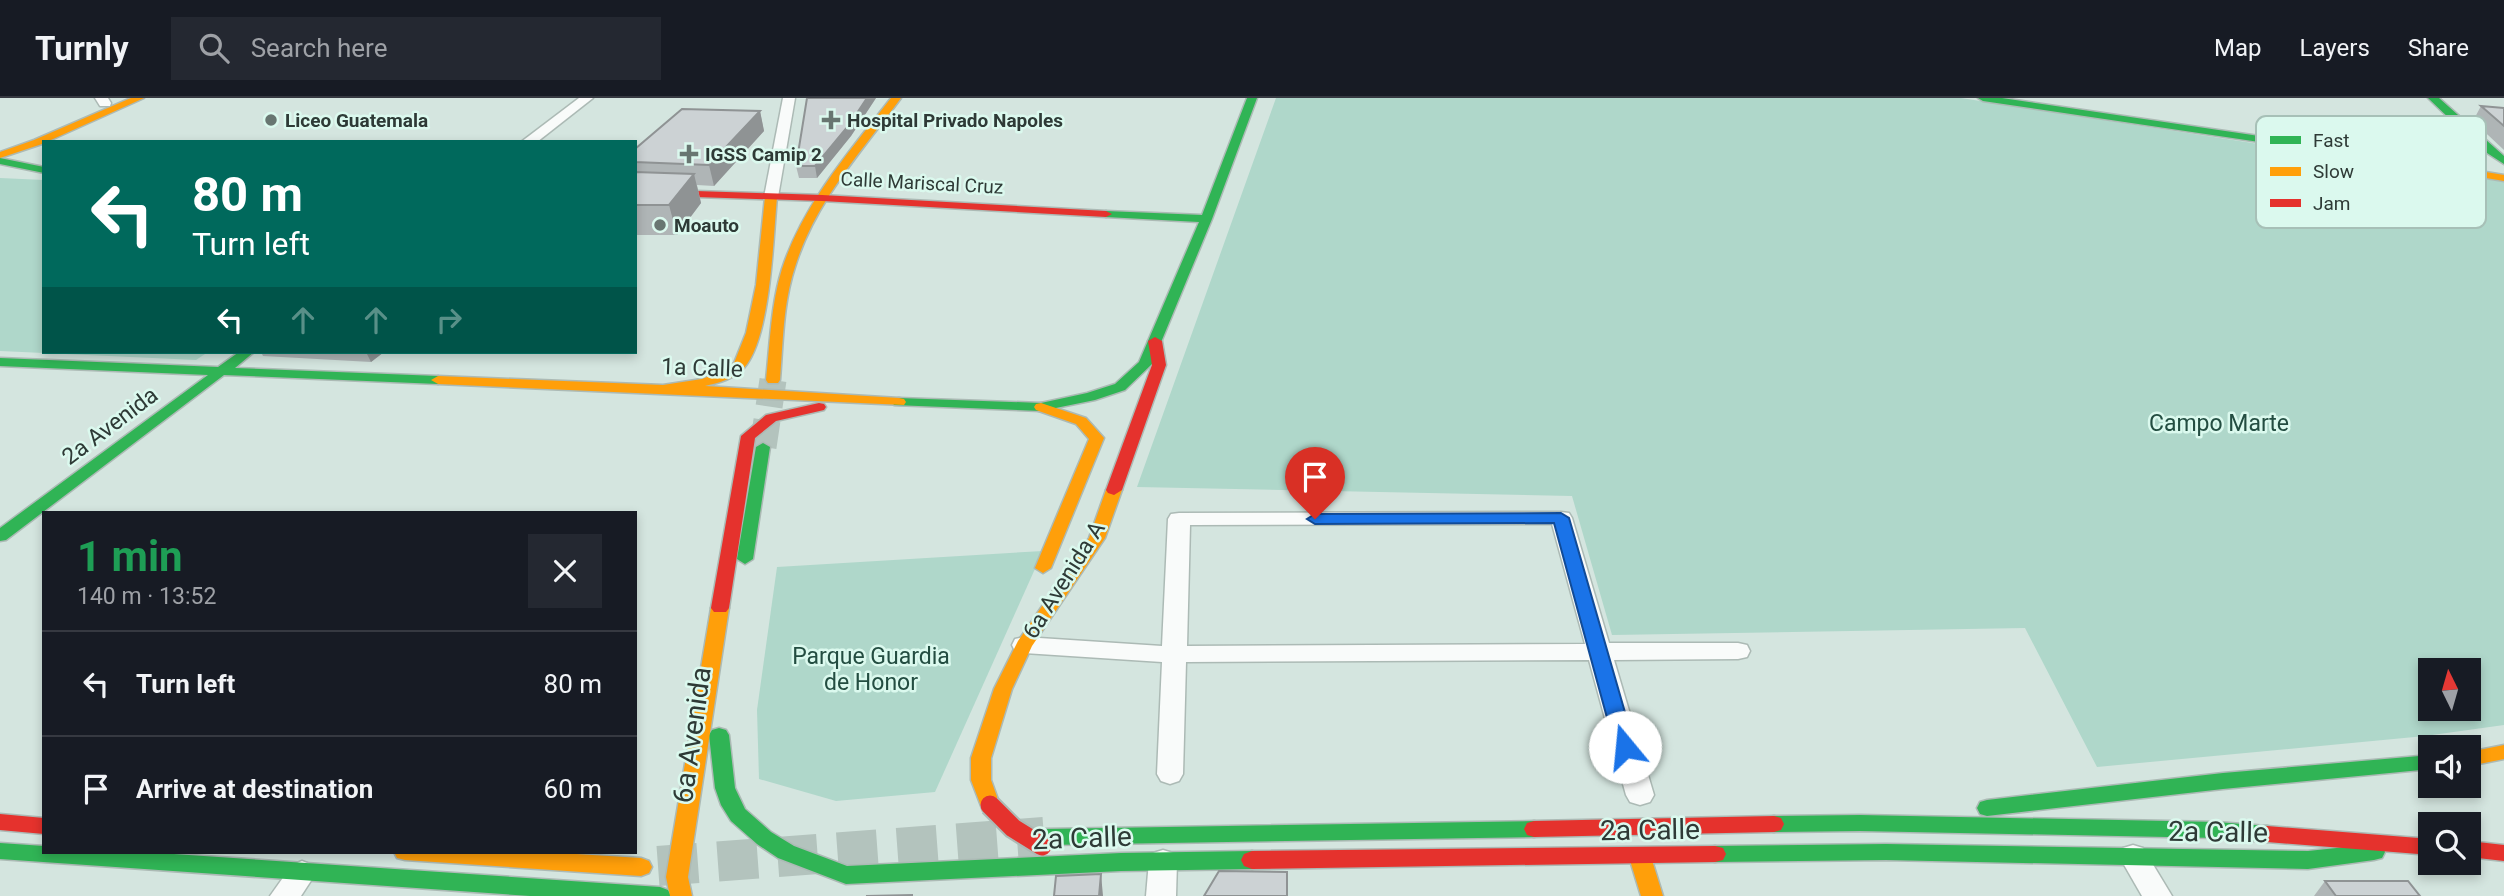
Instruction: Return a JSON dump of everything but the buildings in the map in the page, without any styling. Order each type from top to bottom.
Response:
[{"type":"main road","points":[[0,155],[28,146],[139,98]]},
{"type":"main road","points":[[773,380],[789,269],[798,243],[822,198],[895,98]]},
{"type":"main road","name":"6a Avenida A","points":[[1121,862],[1044,841],[1013,828],[990,805],[981,780],[981,758],[1003,689],[1024,645],[1097,538],[1160,365],[1156,341],[1252,98]]},
{"type":"main road","points":[[1983,98],[2256,138]]},
{"type":"main road","points":[[2031,98],[2256,131]]},
{"type":"main road","points":[[2433,98],[2452,116]]},
{"type":"main road","points":[[13,134],[68,120],[107,100]]},
{"type":"main road","points":[[20,165],[14,162],[14,158],[28,146]]},
{"type":"main road","points":[[2486,148],[2504,161]]},
{"type":"main road","points":[[0,161],[42,170]]},
{"type":"main road","points":[[0,173],[42,170]]},
{"type":"main road","points":[[2486,172],[2504,177]]},
{"type":"main road","points":[[2486,174],[2504,177]]},
{"type":"main road","name":"Calle Mariscal Cruz","points":[[637,192],[822,198],[1206,219]]},
{"type":"main road","points":[[660,390],[714,378],[731,371],[743,360],[749,344],[765,262],[771,197]]},
{"type":"main road","points":[[765,262],[803,211],[822,198]]},
{"type":"main road","name":"1a Calle","points":[[0,362],[1041,407],[1090,397],[1120,387],[1141,370],[1156,341]]},
{"type":"main road","name":"2a Avenida","points":[[0,536],[244,354]]},
{"type":"main road","points":[[681,896],[677,877],[748,436],[757,426],[784,413],[834,405],[888,402]]},
{"type":"main road","points":[[1041,407],[1084,423],[1091,427],[1097,438],[1043,568]]},
{"type":"main road","points":[[745,559],[763,447]]},
{"type":"main road","name":"6a Avenida","points":[[709,801],[720,728]]},
{"type":"main road","name":"2a Calle","points":[[720,728],[724,782],[732,806],[744,821],[773,846],[802,862],[846,875],[1163,861],[1886,852],[2308,860],[2418,848]]},
{"type":"main road","points":[[2481,757],[2504,752]]},
{"type":"main road","points":[[1860,823],[2223,781],[2418,763]]},
{"type":"main road","points":[[0,822],[42,826]]},
{"type":"main road","name":"2a Calle","points":[[1044,841],[1860,823],[2217,830],[2418,846]]},
{"type":"main road","points":[[2481,850],[2504,853]]},
{"type":"main road","points":[[0,851],[660,896]]},
{"type":"main road","points":[[436,854],[641,867]]},
{"type":"main road","points":[[1640,857],[1652,896]]},
{"type":"main road","points":[[690,896],[695,877]]},
{"type":"street","points":[[531,140],[587,98]]},
{"type":"street","points":[[771,197],[789,98]]},
{"type":"street","points":[[1170,774],[1179,519],[1561,518],[1597,652],[1640,795]]},
{"type":"street","points":[[1024,645],[1174,654],[1738,651]]},
{"type":"street","points":[[2133,856],[2157,896]]},
{"type":"street","points":[[1161,896],[1163,861]]},
{"type":"street","points":[[285,896],[302,873]]},
{"type":"green space","name":"Campo Marte","points":[[1276,98],[1961,98],[2256,144],[2256,228],[2486,228],[2486,179],[2504,182],[2504,725],[2418,737],[2097,767],[2025,628],[1612,635],[1572,496],[1137,487]]},
{"type":"green space","points":[[0,178],[42,180],[42,353],[0,351]]},
{"type":"green space","points":[[65,354],[205,354],[196,360]]},
{"type":"green space","name":"Parque Guardia de Honor","points":[[1043,551],[935,792],[836,801],[759,779],[757,710],[777,567]]},
{"type":"tunnel","points":[[763,447],[773,380]]},
{"type":"tunnel","points":[[658,866],[1044,837]]},
{"type":"traffic: fast","points":[[899,402],[1041,407],[1090,397],[1120,387],[1145,364],[1206,219],[1252,98]]},
{"type":"traffic: fast","points":[[1983,98],[2256,138]]},
{"type":"traffic: fast","points":[[2433,98],[2452,116]]},
{"type":"traffic: fast","points":[[2486,148],[2504,161]]},
{"type":"traffic: fast","points":[[0,161],[42,170]]},
{"type":"traffic: fast","points":[[1106,214],[1206,219]]},
{"type":"traffic: fast","points":[[0,536],[244,354]]},
{"type":"traffic: fast","points":[[0,362],[438,380]]},
{"type":"traffic: fast","points":[[745,559],[763,447]]},
{"type":"traffic: fast","points":[[719,735],[725,788],[738,815],[764,838],[786,852],[846,875],[1121,862],[1252,860]]},
{"type":"traffic: fast","points":[[1987,808],[2223,781],[2418,763]]},
{"type":"traffic: fast","points":[[1774,824],[1860,823],[2217,830],[2267,834]]},
{"type":"traffic: fast","points":[[1046,837],[1534,829]]},
{"type":"traffic: fast","points":[[0,851],[42,854]]},
{"type":"traffic: fast","points":[[1715,854],[1886,852],[2308,860],[2374,852]]},
{"type":"traffic: fast","points":[[44,854],[660,896]]},
{"type":"traffic: slow","points":[[43,140],[139,98]]},
{"type":"traffic: slow","points":[[773,380],[782,296],[797,245],[834,179],[896,98]]},
{"type":"traffic: slow","points":[[0,155],[42,140]]},
{"type":"traffic: slow","points":[[2486,175],[2504,178]]},
{"type":"traffic: slow","points":[[663,389],[714,380],[732,371],[747,352],[762,285],[771,197]]},
{"type":"traffic: slow","points":[[438,380],[762,393],[899,402]]},
{"type":"traffic: slow","points":[[1041,407],[1081,421],[1097,438],[1043,568]]},
{"type":"traffic: slow","points":[[990,805],[981,780],[981,758],[1003,689],[1024,645],[1097,538],[1114,490]]},
{"type":"traffic: slow","points":[[681,896],[677,877],[720,608]]},
{"type":"traffic: slow","points":[[2481,757],[2504,752]]},
{"type":"traffic: slow","points":[[436,854],[641,867]]},
{"type":"traffic: slow","points":[[1640,857],[1652,896]]},
{"type":"traffic: jam","points":[[637,192],[822,198],[1106,214]]},
{"type":"traffic: jam","points":[[1114,490],[1159,365],[1155,341]]},
{"type":"traffic: jam","points":[[720,608],[748,436],[771,418],[819,407]]},
{"type":"traffic: jam","points":[[990,805],[1013,828],[1042,846]]},
{"type":"traffic: jam","points":[[0,822],[42,826]]},
{"type":"traffic: jam","points":[[1534,829],[1774,824]]},
{"type":"traffic: jam","points":[[2267,834],[2418,846]]},
{"type":"traffic: jam","points":[[2481,850],[2504,853]]},
{"type":"traffic: jam","points":[[1252,860],[1715,854]]},
{"type":"place","name":"Liceo Guatemala","points":[[271,120]]},
{"type":"place","name":"Hospital Privado Napoles","points":[[831,120]]},
{"type":"place","name":"IGSS Camip 2","points":[[689,154]]},
{"type":"place","name":"Moauto","points":[[660,225]]},
{"type":"route","points":[[1315,519],[1561,518],[1625,747]]}]
